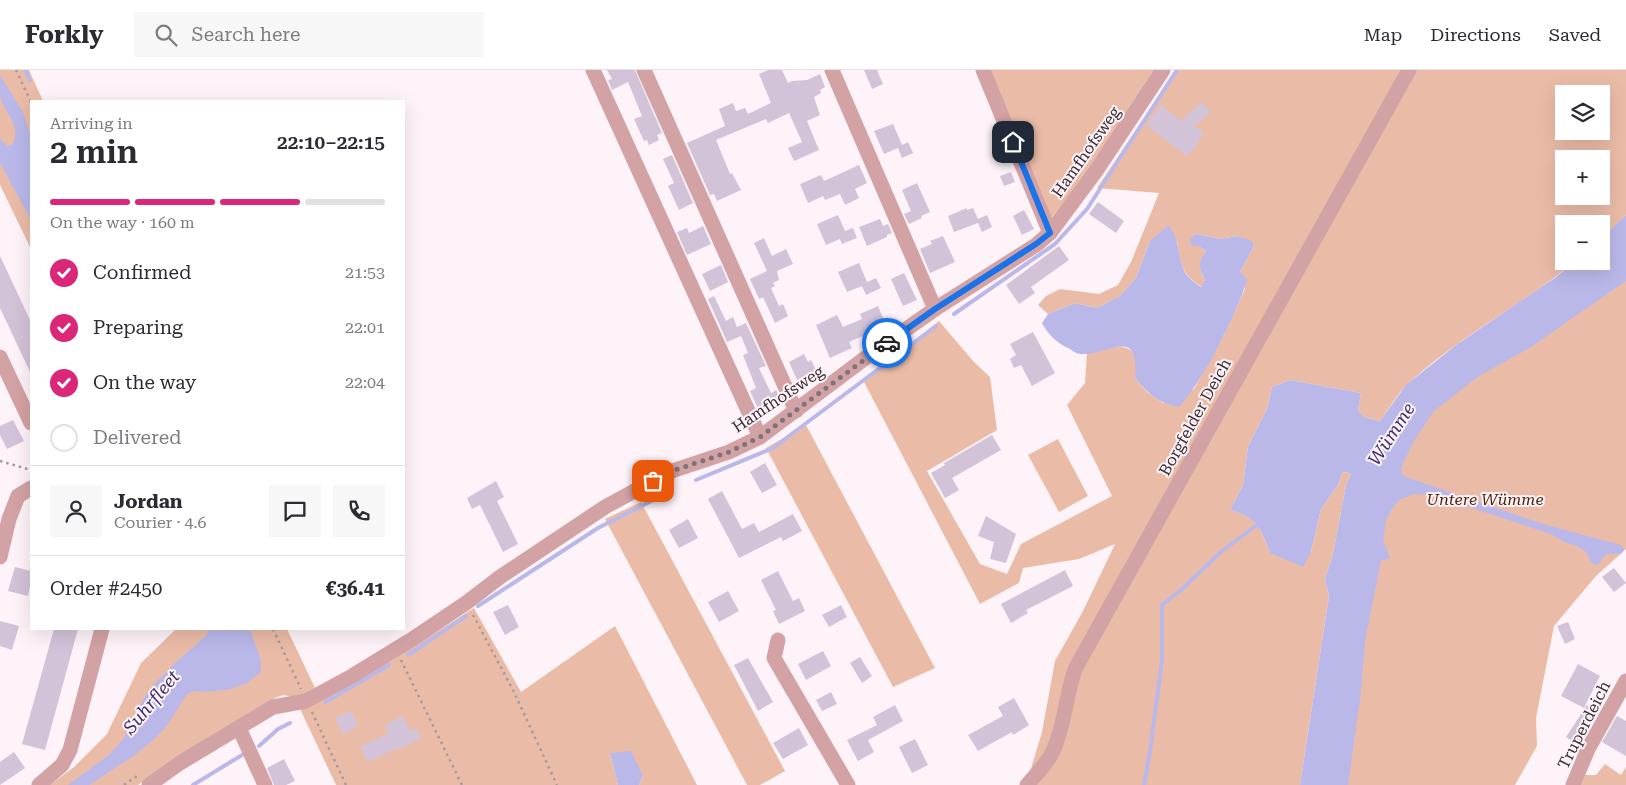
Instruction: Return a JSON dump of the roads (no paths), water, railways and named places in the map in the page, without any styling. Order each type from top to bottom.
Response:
[{"type":"street","points":[[593,70],[760,437]]},
{"type":"street","points":[[644,70],[796,411]]},
{"type":"street","points":[[832,70],[935,309]]},
{"type":"street","points":[[983,70],[1050,233]]},
{"type":"street","name":"Hamfhofsweg","points":[[148,785],[180,763],[273,707],[306,701],[395,650],[605,507],[669,472],[729,452],[760,437],[868,356],[935,309],[1036,244],[1050,233],[1096,171],[1163,70]]},
{"type":"street","name":"Borgfelder Deich","points":[[1027,785],[1053,752],[1060,732],[1075,669],[1409,70]]},
{"type":"street","points":[[0,357],[30,420]]},
{"type":"street","points":[[0,557],[9,519],[18,496],[30,489]]},
{"type":"street","points":[[39,785],[62,765],[70,750],[102,630]]},
{"type":"street","points":[[778,640],[774,658],[848,785]]},
{"type":"street","name":"Truperdeich","points":[[1573,785],[1588,749],[1626,681]]},
{"type":"street","points":[[239,728],[266,785]]},
{"type":"water","points":[[0,75],[23,112],[30,135],[30,218],[0,163],[0,139],[8,146],[12,145],[15,131],[12,120],[0,96]]},
{"type":"water","name":"Wümme","points":[[1626,215],[1626,281],[1528,349],[1479,376],[1434,411],[1414,441],[1401,468],[1402,474],[1406,477],[1543,524],[1621,545],[1624,550],[1621,554],[1606,554],[1597,566],[1591,562],[1586,552],[1579,547],[1564,542],[1551,534],[1432,495],[1414,494],[1399,500],[1386,520],[1383,540],[1390,558],[1381,561],[1365,641],[1361,692],[1348,785],[1300,785],[1329,596],[1325,579],[1333,554],[1346,485],[1351,474],[1342,473],[1338,485],[1321,509],[1311,552],[1303,567],[1270,553],[1264,537],[1252,520],[1230,510],[1243,485],[1248,447],[1267,409],[1272,387],[1290,380],[1361,393],[1358,410],[1364,417],[1380,421],[1406,385],[1456,345],[1564,270],[1610,270],[1610,230]]},
{"type":"water","points":[[1169,225],[1176,238],[1185,273],[1201,287],[1205,280],[1201,272],[1200,262],[1206,251],[1198,246],[1191,246],[1190,238],[1197,234],[1220,239],[1237,236],[1252,241],[1254,246],[1240,272],[1247,279],[1233,316],[1202,375],[1179,407],[1154,397],[1135,378],[1135,362],[1132,352],[1127,347],[1120,346],[1079,354],[1054,339],[1042,323],[1048,314],[1075,303],[1097,308],[1120,296],[1136,278],[1150,241]]},
{"type":"water","name":"Suhrfleet","points":[[209,630],[250,630],[261,660],[261,672],[247,683],[231,689],[206,692],[193,691],[187,694],[166,727],[132,757],[89,785],[68,785],[109,755],[124,738],[145,696],[157,681],[206,636]]},
{"type":"water","points":[[631,751],[643,775],[639,785],[618,785],[610,753]]},
{"type":"waterway","points":[[25,70],[30,80]]},
{"type":"waterway","points":[[954,314],[1055,244],[1087,209],[1177,70]]},
{"type":"waterway","points":[[696,480],[773,448],[936,326]]},
{"type":"waterway","points":[[478,606],[598,528],[671,491]]},
{"type":"waterway","points":[[1144,785],[1162,660],[1162,605],[1222,551],[1261,522]]},
{"type":"waterway","points":[[408,655],[466,616]]},
{"type":"waterway","points":[[325,702],[389,665]]},
{"type":"waterway","points":[[259,746],[278,729],[290,723]]},
{"type":"waterway","points":[[193,785],[242,755]]},
{"type":"park label","name":"Untere Wümme","points":[[1485,499]]}]
